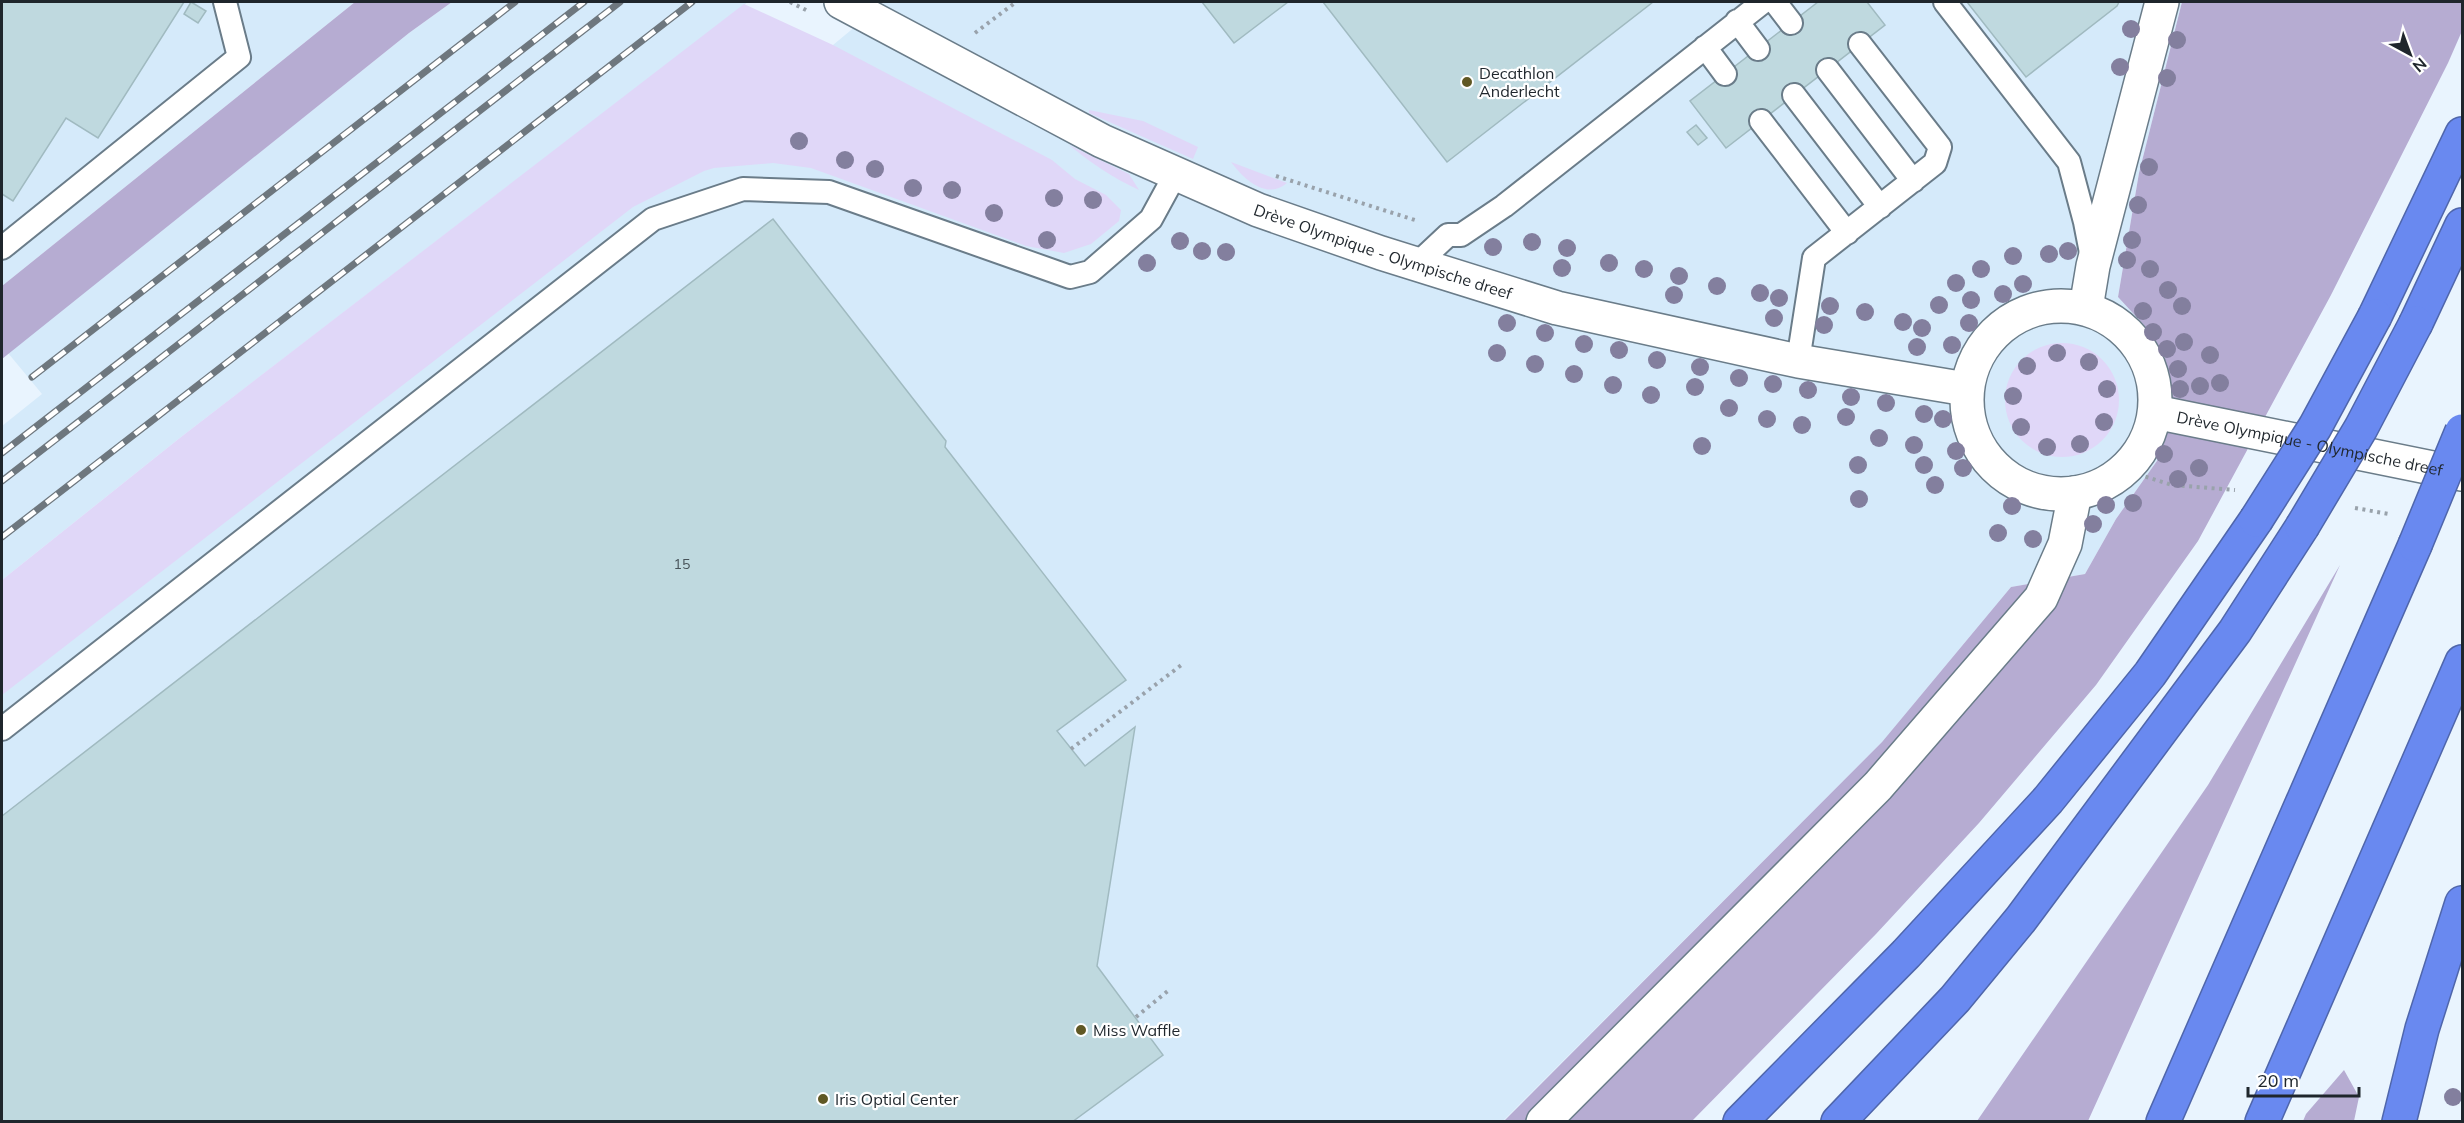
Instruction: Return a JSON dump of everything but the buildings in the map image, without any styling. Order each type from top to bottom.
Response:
[{"type":"highway","points":[[1740,1122],[1906,954],[2048,800],[2150,674],[2256,520],[2315,426],[2375,316],[2463,134]]},
{"type":"highway","points":[[1838,1122],[1955,999],[2021,919],[2235,631],[2302,527],[2361,428],[2416,323],[2463,225]]},
{"type":"highway","points":[[2163,1122],[2463,431]]},
{"type":"highway","points":[[2262,1122],[2463,662]]},
{"type":"highway","points":[[2399,1122],[2422,1029],[2463,903]]},
{"type":"street","name":"Drève Olympique - Olympische dreef","points":[[841,2],[1102,141],[1175,175],[1258,210],[1416,265],[1557,308],[1798,362],[1966,389]]},
{"type":"street","points":[[2086,308],[2093,267],[2162,2]]},
{"type":"street","points":[[2054,305],[2086,308],[2116,323],[2140,348],[2153,378],[2155,412],[2145,444],[2124,470],[2101,485],[2075,494],[2046,494],[2019,486],[1996,470],[1971,433],[1966,389],[1975,358],[1994,331],[2022,313],[2054,305]]},
{"type":"street","name":"Drève Olympique - Olympische dreef","points":[[2155,412],[2463,474]]},
{"type":"street","points":[[1543,1122],[1878,786],[2041,598],[2065,544],[2075,494]]},
{"type":"lane","points":[[2,248],[239,57],[225,2]]},
{"type":"lane","points":[[1416,265],[1448,235],[1461,235],[1504,206],[1763,2]]},
{"type":"lane","points":[[1775,2],[1791,23]]},
{"type":"lane","points":[[1945,2],[2069,162],[2085,222],[2093,267]]},
{"type":"lane","points":[[1737,21],[1758,49]]},
{"type":"lane","points":[[1798,362],[1814,258],[1935,163],[1940,147],[1860,44]]},
{"type":"lane","points":[[1705,47],[1725,74]]},
{"type":"lane","points":[[1828,70],[1913,181]]},
{"type":"lane","points":[[1794,95],[1880,207]]},
{"type":"lane","points":[[1761,121],[1847,232]]},
{"type":"lane","points":[[2,729],[653,219],[743,189],[829,192],[1070,277],[1090,272],[1151,219],[1175,175]]},
{"type":"path","points":[[975,33],[1016,2]]},
{"type":"path","points":[[1268,173],[1430,225],[1448,235]]},
{"type":"path","points":[[2124,470],[2172,485],[2218,488]]},
{"type":"path","points":[[1071,748],[1184,663]]},
{"type":"path","points":[[1136,1017],[1169,990]]},
{"type":"shaded area","points":[[2,2],[355,2],[2,286]]},
{"type":"shaded area","points":[[355,2],[452,2],[409,33],[2,359],[2,286]]},
{"type":"shaded area","points":[[452,2],[748,2],[181,437],[2,580],[2,426],[42,394],[8,353],[409,33]]},
{"type":"shaded area","points":[[885,2],[2182,2],[2139,173],[2118,297],[2143,324],[2164,354],[2172,398],[2159,458],[2116,519],[2085,574],[2011,587],[1882,742],[1503,1121],[2,1122],[2,637],[833,45]]},
{"type":"shaded area","points":[[2182,2],[2462,2],[2462,31],[2448,63],[2331,295],[2198,541],[2096,685],[1979,823],[1876,934],[1692,1121],[1503,1122],[1882,742],[2011,587],[2085,574],[2116,519],[2159,458],[2172,398],[2164,354],[2143,324],[2118,297],[2139,173]]},
{"type":"shaded area","points":[[744,4],[833,45],[1052,160],[1075,179],[1106,195],[1121,210],[1119,221],[1091,244],[1064,253],[1026,246],[811,168],[773,163],[714,168],[704,171],[633,207],[2,695],[2,580],[181,437]]},
{"type":"shaded area","points":[[1089,110],[1143,121],[1198,147],[1193,159],[1089,113]]},
{"type":"shaded area","points":[[1069,145],[1129,174],[1139,190],[1103,170]]},
{"type":"shaded area","points":[[1231,162],[1287,183],[1271,190],[1263,188],[1248,180]]},
{"type":"shaded area","points":[[2062,343],[2084,348],[2102,360],[2114,378],[2119,400],[2114,422],[2102,440],[2084,452],[2062,457],[2040,452],[2022,440],[2010,422],[2005,400],[2010,378],[2022,360],[2040,348]]},
{"type":"shaded area","points":[[2340,565],[2088,1121],[1977,1121],[2208,785]]},
{"type":"shaded area","points":[[2344,1070],[2359,1097],[2354,1121],[2303,1121],[2306,1114]]},
{"type":"railway","points":[[32,377],[515,2]]},
{"type":"railway","points":[[2,453],[584,2]]},
{"type":"railway","points":[[2,481],[620,2]]},
{"type":"railway","points":[[2,537],[692,2]]},
{"type":"place","name":"Decathlon Anderlecht","points":[[1467,82]]},
{"type":"place","name":"Miss Waffle","points":[[1081,1030]]},
{"type":"place","name":"Iris Optial Center","points":[[823,1099]]}]
